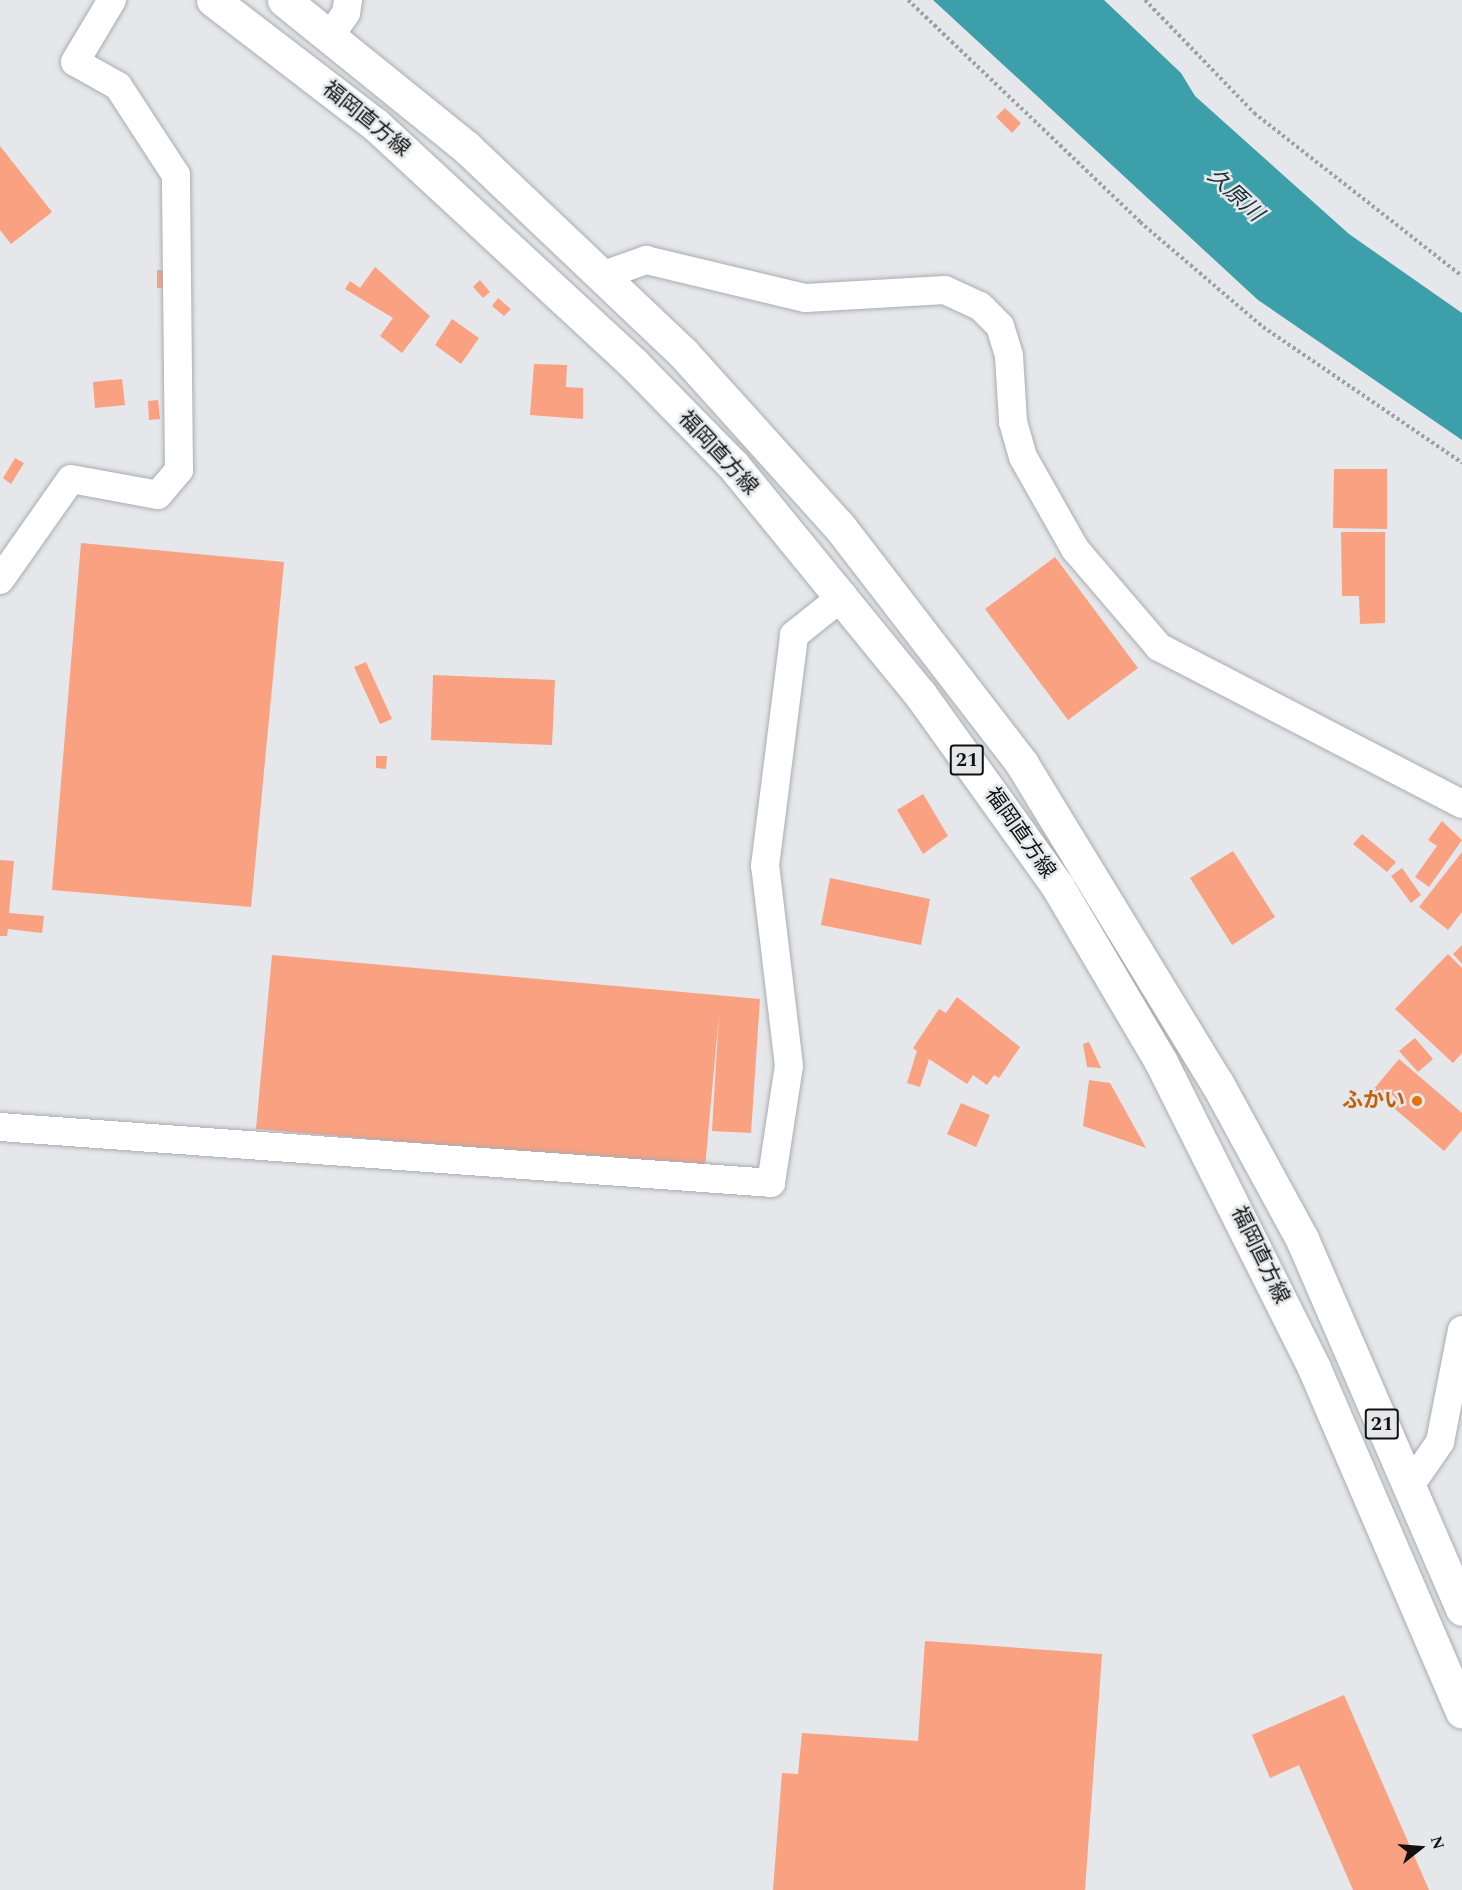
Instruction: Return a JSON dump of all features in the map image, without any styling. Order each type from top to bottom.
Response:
[{"type":"main road","name":"福岡直方線","points":[[213,0],[376,125],[499,234],[724,457],[843,596],[1058,887],[1161,1062],[1314,1368],[1462,1712]]},
{"type":"main road","name":"福岡直方線","points":[[284,0],[331,35],[466,147],[604,275],[839,526],[1022,764],[1217,1083],[1302,1239],[1462,1609]]},
{"type":"street","points":[[0,580],[70,479],[158,495],[179,470],[176,175],[118,86],[75,62],[112,0]]},
{"type":"street","points":[[331,35],[346,13],[348,0]]},
{"type":"street","points":[[604,275],[646,260],[806,298],[945,290],[980,306],[1000,326],[1009,356],[1011,410],[1023,457],[1075,549],[1159,647],[1462,804]]},
{"type":"street","points":[[0,1127],[771,1183],[789,1066],[765,866],[789,670],[794,635],[843,596]]},
{"type":"street","points":[[1409,1487],[1440,1442],[1462,1330]]},
{"type":"path","points":[[908,0],[1140,222],[1263,327],[1462,463]]},
{"type":"path","points":[[1145,0],[1254,113],[1462,276]]},
{"type":"water","name":"久原川","points":[[933,0],[1104,0],[1181,73],[1195,96],[1349,234],[1462,313],[1462,440],[1258,300]]},
{"type":"building","points":[[1005,108],[1021,123],[1012,133],[996,117]]},
{"type":"building","points":[[0,146],[52,212],[11,244],[0,230]]},
{"type":"building","points":[[375,267],[430,316],[402,353],[380,336],[393,318],[345,289],[350,281],[360,288]]},
{"type":"building","points":[[157,270],[167,270],[168,287],[157,288]]},
{"type":"building","points":[[480,280],[490,292],[483,298],[473,287]]},
{"type":"building","points":[[498,298],[511,309],[504,316],[492,306]]},
{"type":"building","points":[[452,319],[479,338],[461,364],[435,345]]},
{"type":"building","points":[[534,364],[567,365],[566,387],[583,388],[583,419],[530,415]]},
{"type":"building","points":[[122,379],[125,405],[95,408],[93,382]]},
{"type":"building","points":[[158,400],[160,419],[149,420],[148,401]]},
{"type":"building","points":[[15,458],[24,463],[11,484],[3,478]]},
{"type":"building","points":[[1334,469],[1387,469],[1387,529],[1333,528]]},
{"type":"building","points":[[1341,532],[1385,532],[1385,623],[1360,624],[1359,596],[1342,596]]},
{"type":"building","points":[[81,543],[284,562],[251,907],[52,890]]},
{"type":"building","points":[[1055,557],[1138,668],[1068,720],[985,609]]},
{"type":"building","points":[[366,662],[392,719],[380,724],[354,667]]},
{"type":"building","points":[[433,675],[555,680],[552,745],[431,740]]},
{"type":"building","points":[[376,756],[387,756],[386,769],[376,768]]},
{"type":"building","points":[[923,794],[948,836],[923,854],[897,810]]},
{"type":"building","points":[[1442,821],[1462,840],[1429,887],[1415,877],[1437,846],[1428,840]]},
{"type":"building","points":[[1362,834],[1396,862],[1387,872],[1353,844]]},
{"type":"building","points":[[1233,851],[1275,917],[1232,945],[1190,878]]},
{"type":"building","points":[[1462,852],[1462,912],[1448,930],[1419,907]]},
{"type":"building","points":[[0,860],[14,861],[9,913],[44,916],[42,933],[8,929],[7,936],[0,936]]},
{"type":"building","points":[[1402,868],[1421,895],[1411,903],[1391,876]]},
{"type":"building","points":[[830,878],[930,899],[921,945],[821,925]]},
{"type":"building","points":[[1462,945],[1462,964],[1453,954]]},
{"type":"building","points":[[1448,954],[1462,968],[1462,1053],[1453,1063],[1395,1009]]},
{"type":"building","points":[[272,955],[760,999],[751,1133],[712,1131],[719,1014],[705,1168],[256,1129]]},
{"type":"building","points":[[957,997],[1020,1047],[999,1078],[994,1075],[987,1085],[973,1075],[967,1084],[929,1059],[920,1087],[907,1083],[917,1051],[913,1048],[939,1009],[946,1013]]},
{"type":"building","points":[[1415,1038],[1433,1059],[1418,1072],[1399,1051]]},
{"type":"building","points":[[1089,1042],[1101,1068],[1087,1067],[1083,1044]]},
{"type":"building","name":"ふかい","points":[[1399,1059],[1462,1113],[1462,1130],[1444,1151],[1373,1090]]},
{"type":"building","points":[[1089,1080],[1110,1083],[1146,1148],[1083,1126]]},
{"type":"building","points":[[961,1103],[990,1115],[976,1147],[947,1134]]},
{"type":"building","points":[[925,1641],[1102,1654],[1085,1890],[773,1890],[782,1773],[798,1774],[802,1733],[918,1741]]},
{"type":"building","points":[[1344,1695],[1429,1890],[1353,1890],[1299,1765],[1270,1778],[1252,1735]]},
{"type":"place","name":"ふかい","points":[[1417,1101]]}]
